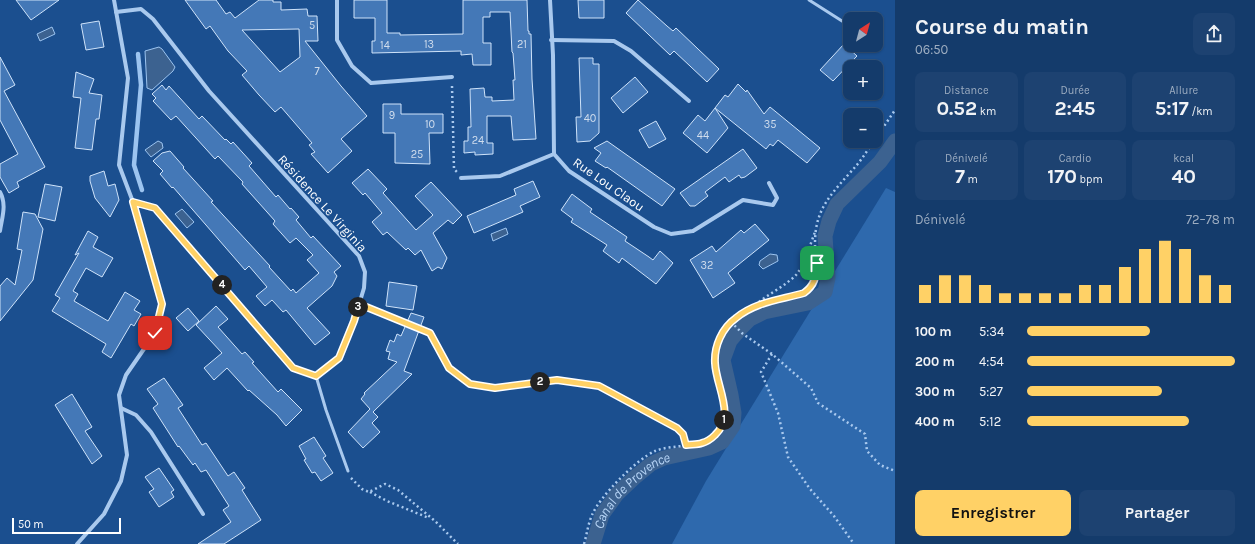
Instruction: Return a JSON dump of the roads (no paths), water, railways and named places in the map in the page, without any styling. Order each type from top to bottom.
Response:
[{"type":"street","points":[[77,544],[104,514],[121,482],[127,455],[119,395],[126,375],[155,333],[162,304],[133,202],[119,165],[128,78],[114,0]]},
{"type":"street","points":[[337,0],[337,40],[352,66],[371,82],[452,77]]},
{"type":"street","points":[[461,178],[500,176],[554,154],[553,55],[550,0]]},
{"type":"street","name":"Résidence Le Virginia","points":[[116,12],[141,9],[153,20],[209,91],[359,256],[365,272],[364,288],[354,321],[339,358],[316,376]]},
{"type":"street","points":[[551,40],[614,41],[631,50],[689,101]]},
{"type":"street","name":"Rue Lou Claou","points":[[554,154],[569,171],[654,227],[671,234],[693,231],[743,200],[773,205],[777,198],[769,183]]},
{"type":"street","points":[[0,192],[4,199],[0,231]]},
{"type":"street","points":[[133,202],[155,208],[293,368],[316,376]]},
{"type":"street","points":[[121,408],[136,415],[151,432],[203,514]]},
{"type":"lane","points":[[809,0],[842,21]]},
{"type":"lane","points":[[316,376],[326,410],[348,471]]},
{"type":"waterway","points":[[138,54],[141,85],[134,165],[142,190]]},
{"type":"waterway","name":"Canal de Provence","points":[[593,544],[602,515],[617,494],[651,464],[664,458],[709,448],[722,442],[733,426],[734,413],[723,360],[730,341],[750,319],[764,312],[808,303],[825,292],[828,278],[825,236],[829,221],[837,204],[880,162],[895,141]]}]
